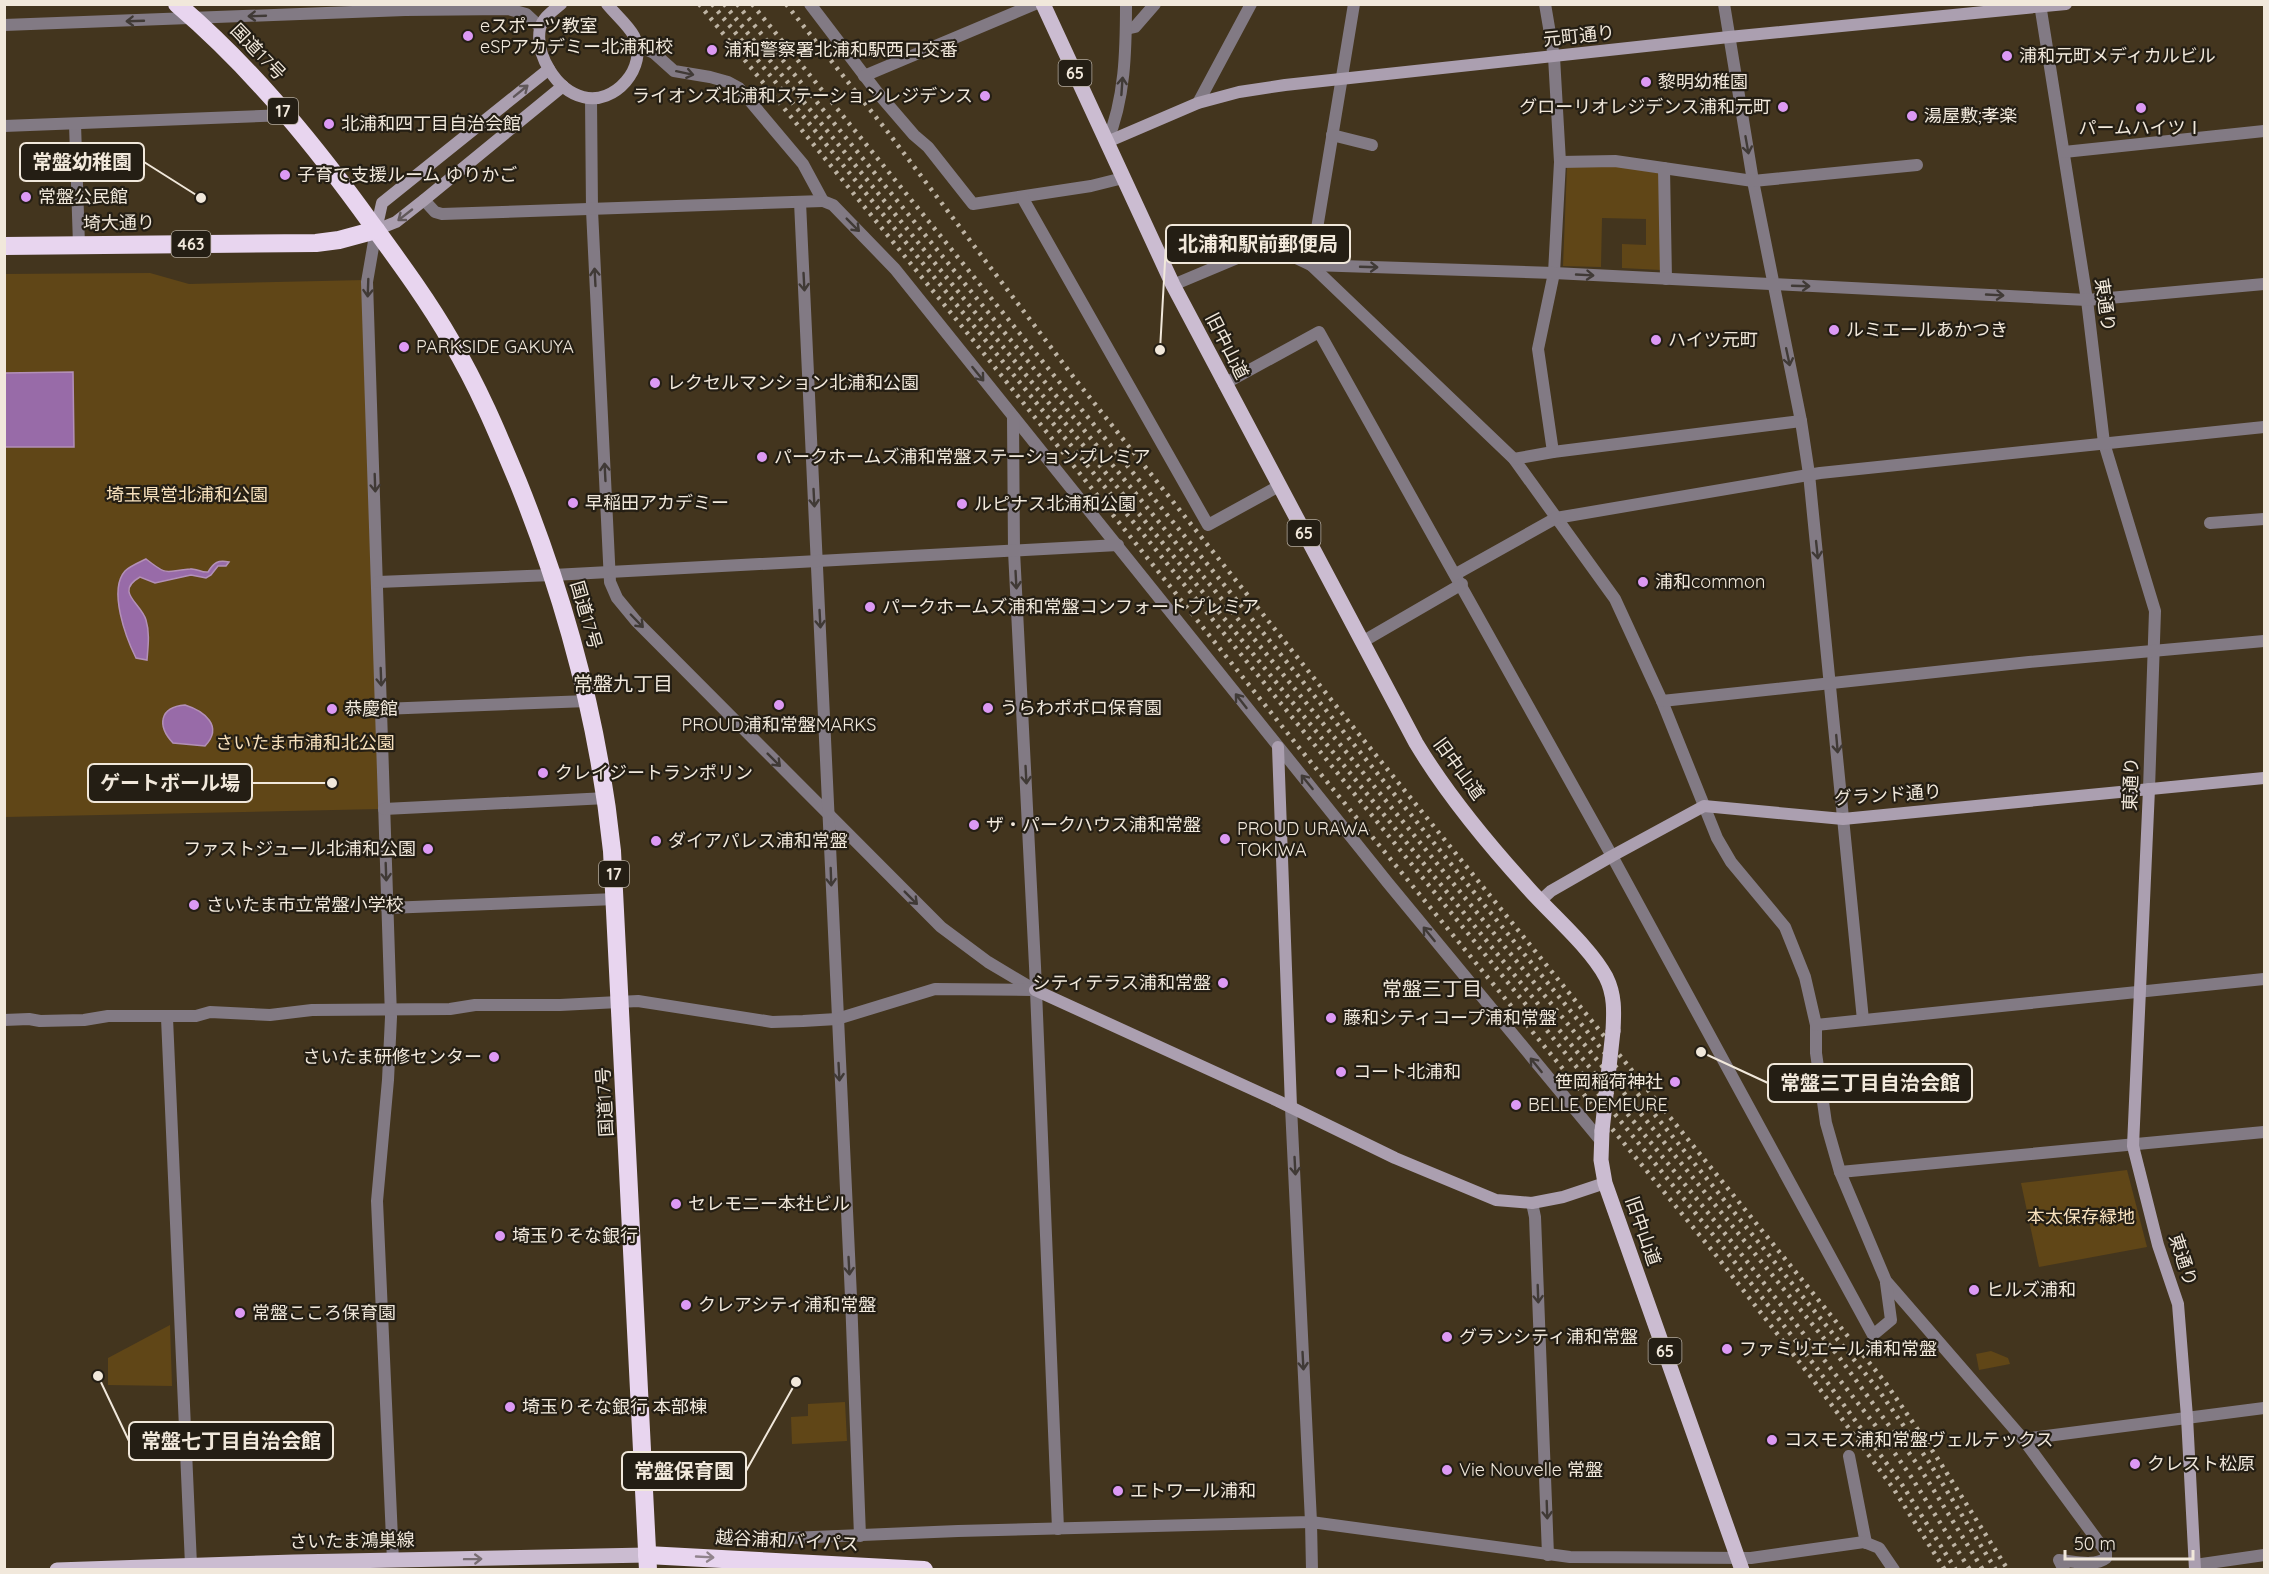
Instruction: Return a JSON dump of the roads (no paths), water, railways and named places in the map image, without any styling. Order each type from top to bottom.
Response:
[{"type":"highway","name":"国道17号","points":[[177,4],[257,80],[287,115],[333,172],[430,307],[474,384],[496,429],[553,575],[588,701],[607,798],[616,899],[647,1562]]},
{"type":"highway","name":"埼大通り","points":[[4,246],[316,243],[339,240],[376,230]]},
{"type":"highway","name":"越谷浦和バイパス","points":[[647,1562],[924,1569]]},
{"type":"main road","name":"旧中山道","points":[[1043,4],[1173,285],[1426,759],[1486,837],[1599,966],[1606,979],[1614,1007],[1602,1136],[1601,1160],[1605,1183],[1740,1564]]},
{"type":"main road","name":"さいたま鴻巣線","points":[[57,1569],[393,1561],[647,1562]]},
{"type":"street","points":[[561,4],[546,16],[540,27],[542,54],[549,69],[563,86],[573,93],[591,99],[611,95],[629,79],[637,58],[634,36],[607,4]]},
{"type":"street","points":[[810,4],[864,76],[914,135],[928,147],[973,204],[1091,186],[1123,178]]},
{"type":"street","points":[[864,76],[1035,4]]},
{"type":"street","points":[[1107,142],[1121,99],[1126,4]]},
{"type":"street","points":[[1126,29],[1135,27],[1155,4]]},
{"type":"street","points":[[1198,103],[1251,4]]},
{"type":"street","points":[[1311,265],[1354,4]]},
{"type":"street","points":[[1545,4],[1554,57],[1560,162],[1554,273],[1538,349],[1553,452]]},
{"type":"street","points":[[1724,4],[1753,181],[1801,421],[1809,474],[1863,1020]]},
{"type":"street","name":"元町通り","points":[[1107,142],[1198,103],[1239,93],[1341,79],[1729,37],[2066,4]]},
{"type":"street","name":"東通り","points":[[2040,6],[2087,300],[2104,443],[2155,611],[2133,1146],[2158,1245],[2178,1304],[2195,1567]]},
{"type":"street","points":[[4,25],[405,7],[508,9],[526,14],[540,27]]},
{"type":"street","points":[[635,45],[654,52],[674,71],[728,82],[739,88],[803,164],[823,201]]},
{"type":"street","points":[[393,1561],[377,1201],[388,1080],[391,1010],[368,282],[382,203],[549,69]]},
{"type":"street","points":[[376,230],[396,222],[563,86]]},
{"type":"street","points":[[591,99],[592,210],[610,572],[613,591],[633,618],[941,927],[988,962],[1035,990],[1292,1107],[1395,1158],[1496,1200],[1532,1203],[1563,1197],[1605,1183]]},
{"type":"street","points":[[4,126],[287,115]]},
{"type":"street","points":[[75,124],[79,245]]},
{"type":"street","points":[[2064,152],[2265,131]]},
{"type":"street","points":[[1332,135],[1372,145]]},
{"type":"street","points":[[1560,162],[1616,161],[1753,181],[1917,165]]},
{"type":"street","points":[[1664,168],[1666,279]]},
{"type":"street","points":[[1022,197],[1208,525],[1279,486]]},
{"type":"street","points":[[424,200],[435,212],[442,214],[823,201],[833,205],[895,269],[1466,980],[1602,1136]]},
{"type":"street","points":[[800,202],[860,1536]]},
{"type":"street","points":[[1173,285],[1254,250],[1287,254],[1311,265],[1514,459],[1615,599],[1662,701],[1717,838],[1731,862],[1785,927],[1805,977],[1816,1025],[1816,1053],[1826,1123],[1840,1172],[1886,1281],[1891,1320],[1873,1335],[1612,856],[1319,332],[1224,384]]},
{"type":"street","points":[[1311,265],[1554,273],[2087,300],[2265,284]]},
{"type":"street","points":[[1013,417],[1014,551],[1058,1529]]},
{"type":"street","points":[[1514,459],[1553,452],[1801,421]]},
{"type":"street","points":[[1362,642],[1556,518],[1809,474],[2265,427]]},
{"type":"street","points":[[2210,523],[2265,519]]},
{"type":"street","points":[[378,582],[1118,545]]},
{"type":"street","points":[[1662,701],[2154,650],[2265,641]]},
{"type":"street","points":[[382,709],[588,701]]},
{"type":"street","points":[[1278,747],[1312,1569]]},
{"type":"street","name":"グランド通り","points":[[1704,806],[1843,819],[2265,778]]},
{"type":"street","points":[[384,809],[607,798]]},
{"type":"street","points":[[1540,901],[1551,891],[1704,806]]},
{"type":"street","points":[[387,908],[616,899]]},
{"type":"street","points":[[1816,1025],[2139,990],[2265,979]]},
{"type":"street","points":[[4,1020],[196,1016],[210,1012],[270,1015],[312,1010],[450,1009],[475,1005],[560,1005],[638,1001],[772,1022],[837,1019],[935,989],[1035,990]]},
{"type":"street","points":[[167,1017],[191,1567]]},
{"type":"street","points":[[1840,1172],[2265,1132]]},
{"type":"street","points":[[1532,1203],[1536,1236],[1548,1555]]},
{"type":"street","points":[[1886,1281],[2023,1438],[2106,1552],[2106,1558],[2096,1563],[2059,1560],[2064,1569]]},
{"type":"street","points":[[2023,1438],[2265,1408]]},
{"type":"street","points":[[1849,1456],[1866,1543]]},
{"type":"street","points":[[763,1535],[766,1539],[1311,1522],[1548,1555],[1740,1564],[1866,1543],[1879,1548],[1894,1569]]},
{"type":"street","points":[[2195,1567],[2265,1555]]},
{"type":"railway","points":[[699,4],[973,340],[1305,755],[1715,1254],[1811,1377],[1893,1488],[1945,1570]]},
{"type":"railway","points":[[712,4],[1723,1247],[1819,1371],[1901,1483],[1956,1570]]},
{"type":"railway","points":[[724,4],[1731,1241],[1875,1425],[1910,1475],[1970,1570]]},
{"type":"railway","points":[[737,4],[1839,1357],[1920,1468],[1983,1570]]},
{"type":"railway","points":[[752,4],[1877,1388],[1929,1462],[1996,1570]]},
{"type":"railway","points":[[786,4],[887,131],[1075,379],[1349,722],[1885,1382],[1936,1456],[2008,1570]]},
{"type":"place","name":"eスポーツ教室 eSPアカデミー北浦和校","points":[[468,36]]},
{"type":"place","name":"浦和警察署北浦和駅西口交番","points":[[712,50]]},
{"type":"place","name":"浦和元町メディカルビル","points":[[2007,56]]},
{"type":"place","name":"黎明幼稚園","points":[[1646,82]]},
{"type":"place","name":"ライオンズ北浦和ステーションレジデンス","points":[[985,96]]},
{"type":"place","name":"グローリオレジデンス浦和元町","points":[[1783,107]]},
{"type":"place","name":"パームハイツⅠ","points":[[2141,108]]},
{"type":"place","name":"湯屋敷;孝楽","points":[[1912,116]]},
{"type":"place","name":"北浦和四丁目自治会館","points":[[329,124]]},
{"type":"place","name":"子育て支援ルーム ゆりかご","points":[[285,175]]},
{"type":"place","name":"常盤公民館","points":[[26,197]]},
{"type":"place","name":"常盤幼稚園","points":[[201,198]]},
{"type":"place","name":"ルミエールあかつき","points":[[1834,330]]},
{"type":"place","name":"ハイツ元町","points":[[1656,340]]},
{"type":"place","name":"PARKSIDE GAKUYA","points":[[404,347]]},
{"type":"place","name":"北浦和駅前郵便局","points":[[1160,350]]},
{"type":"place","name":"レクセルマンション北浦和公園","points":[[655,383]]},
{"type":"place","name":"パークホームズ浦和常盤ステーションプレミア","points":[[762,457]]},
{"type":"place","name":"早稲田アカデミー","points":[[573,503]]},
{"type":"place","name":"ルピナス北浦和公園","points":[[962,504]]},
{"type":"place","name":"浦和common","points":[[1643,582]]},
{"type":"place","name":"パークホームズ浦和常盤コンフォートプレミア","points":[[870,607]]},
{"type":"place","name":"PROUD浦和常盤MARKS","points":[[779,705]]},
{"type":"place","name":"うらわポポロ保育園","points":[[988,708]]},
{"type":"place","name":"恭慶館","points":[[332,709]]},
{"type":"place","name":"クレイジートランポリン","points":[[543,773]]},
{"type":"place","name":"ゲートボール場","points":[[332,783]]},
{"type":"place","name":"ザ・パークハウス浦和常盤","points":[[974,825]]},
{"type":"place","name":"PROUD URAWA TOKIWA","points":[[1225,839]]},
{"type":"place","name":"ダイアパレス浦和常盤","points":[[656,841]]},
{"type":"place","name":"ファストジュール北浦和公園","points":[[428,849]]},
{"type":"place","name":"さいたま市立常盤小学校","points":[[194,905]]},
{"type":"place","name":"シティテラス浦和常盤","points":[[1223,983]]},
{"type":"place","name":"藤和シティコープ浦和常盤","points":[[1331,1018]]},
{"type":"place","name":"常盤三丁目自治会館","points":[[1701,1052]]},
{"type":"place","name":"さいたま研修センター","points":[[494,1057]]},
{"type":"place","name":"コート北浦和","points":[[1341,1072]]},
{"type":"place","name":"笹岡稲荷神社","points":[[1675,1082]]},
{"type":"place","name":"BELLE DEMEURE","points":[[1516,1105]]},
{"type":"place","name":"セレモニー本社ビル","points":[[676,1204]]},
{"type":"place","name":"埼玉りそな銀行","points":[[500,1236]]},
{"type":"place","name":"ヒルズ浦和","points":[[1974,1290]]},
{"type":"place","name":"クレアシティ浦和常盤","points":[[686,1305]]},
{"type":"place","name":"常盤こころ保育園","points":[[240,1313]]},
{"type":"place","name":"グランシティ浦和常盤","points":[[1447,1337]]},
{"type":"place","name":"ファミリエール浦和常盤","points":[[1727,1349]]},
{"type":"place","name":"常盤七丁目自治会館","points":[[98,1376]]},
{"type":"place","name":"常盤保育園","points":[[796,1382]]},
{"type":"place","name":"埼玉りそな銀行 本部棟","points":[[510,1407]]},
{"type":"place","name":"コスモス浦和常盤ヴェルテックス","points":[[1772,1440]]},
{"type":"place","name":"クレスト松原","points":[[2135,1464]]},
{"type":"place","name":"Vie Nouvelle 常盤","points":[[1447,1470]]},
{"type":"place","name":"エトワール浦和","points":[[1118,1491]]},
{"type":"district","name":"常盤九丁目","points":[[623,684]]},
{"type":"district","name":"常盤三丁目","points":[[1432,989]]},
{"type":"park label","name":"埼玉県営北浦和公園","points":[[187,495]]},
{"type":"park label","name":"さいたま市浦和北公園","points":[[305,743]]},
{"type":"park label","name":"本太保存緑地","points":[[2081,1217]]}]
